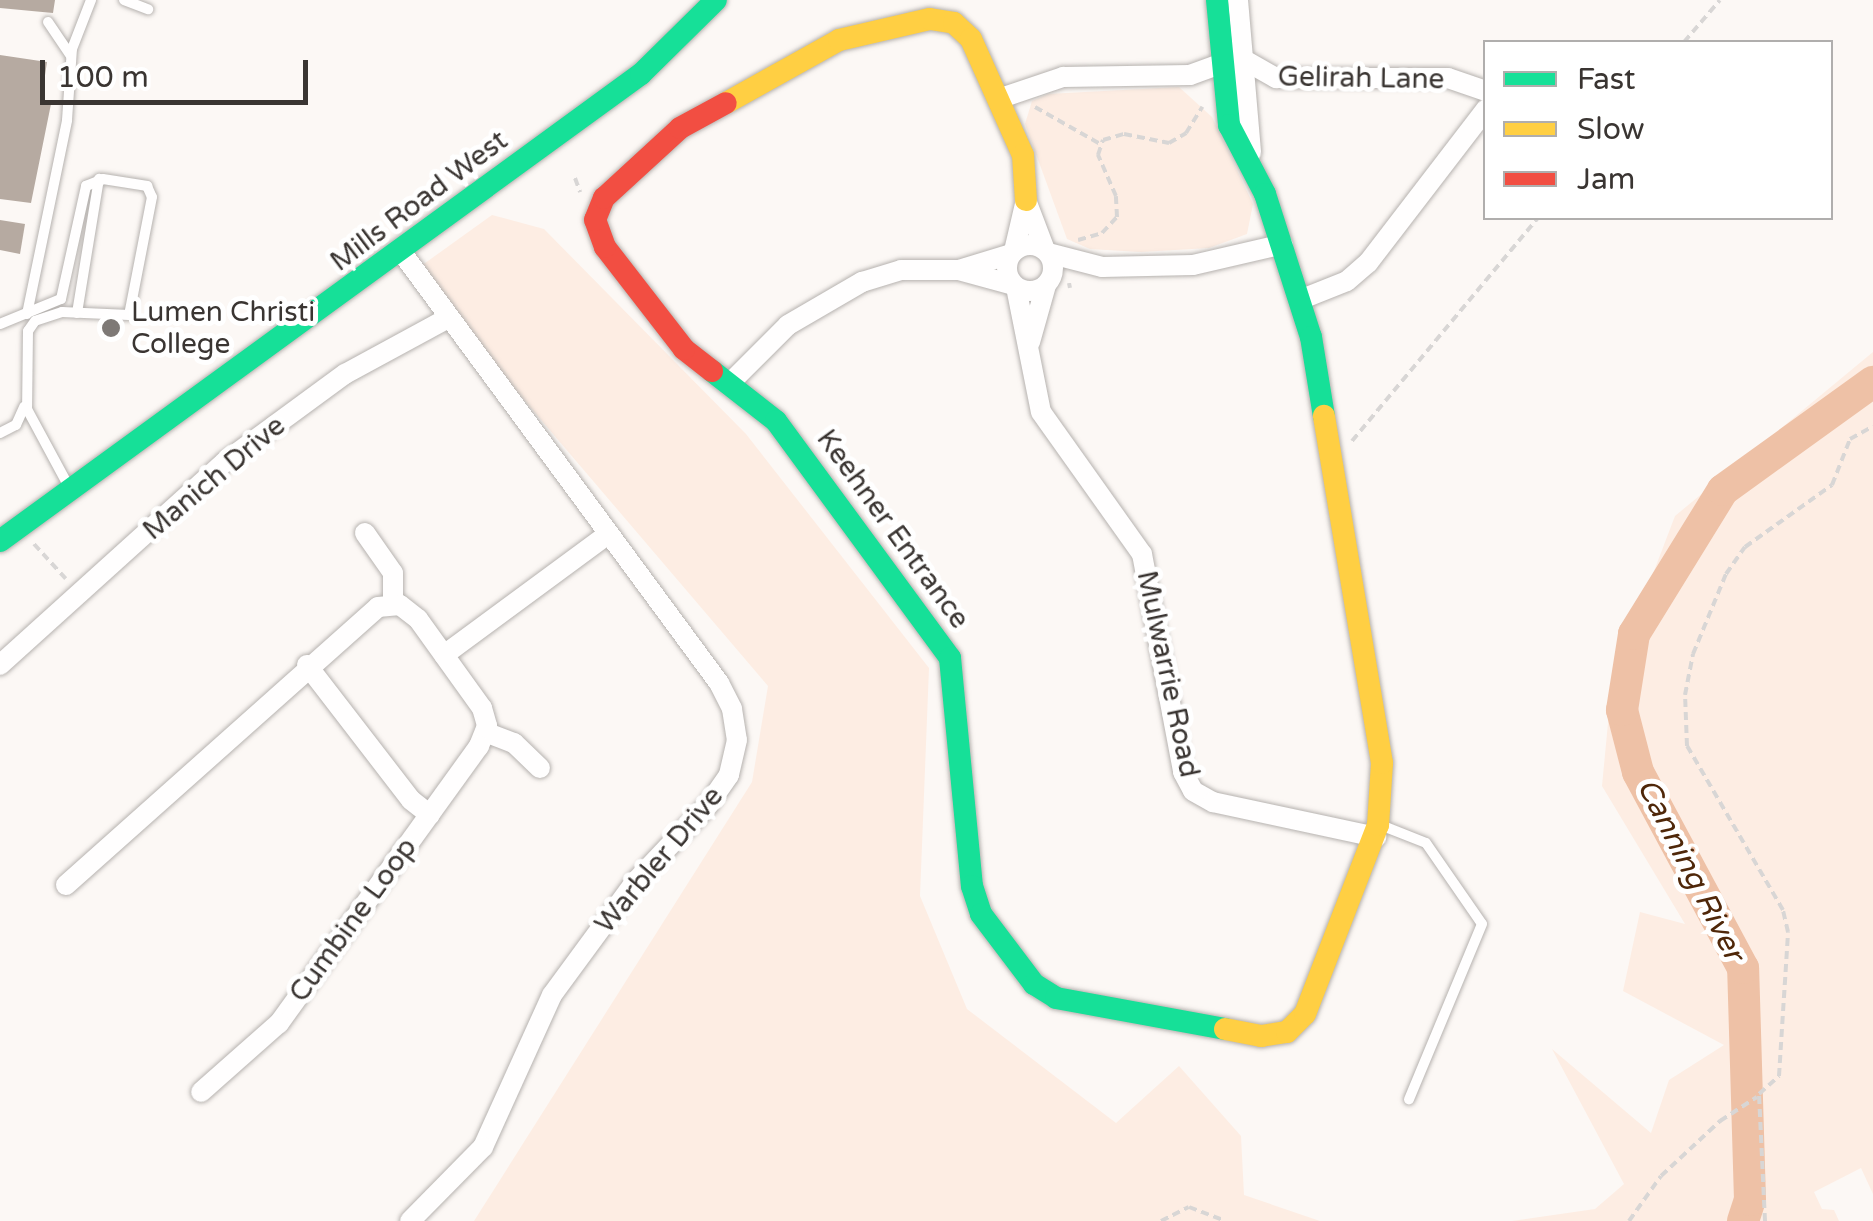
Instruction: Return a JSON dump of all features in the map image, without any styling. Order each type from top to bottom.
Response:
[{"type":"street","name":"Mills Road West","points":[[0,541],[641,74],[716,0]]},
{"type":"street","name":"Keehner Entrance","points":[[1217,0],[1229,62]]},
{"type":"street","name":"Keehner Entrance","points":[[1046,252],[1026,200],[1023,155],[970,39],[947,20],[839,40],[680,128],[604,198],[595,220],[606,247],[684,349],[776,421],[950,658],[972,886],[982,914],[1042,992],[1261,1036],[1287,1032],[1304,1014],[1377,831],[1380,745],[1302,299],[1250,160],[1229,125],[1229,62],[1238,0]]},
{"type":"street","name":"Gelirah Lane","points":[[1229,62],[1276,78],[1448,78],[1483,90]]},
{"type":"street","points":[[998,99],[1063,77],[1190,75],[1229,62]]},
{"type":"street","points":[[1302,299],[1347,280],[1368,262],[1483,112]]},
{"type":"street","name":"Keehner Entrance","points":[[1012,253],[1026,200]]},
{"type":"street","points":[[728,384],[788,325],[862,282],[890,272],[959,270],[1030,245],[1102,267],[1193,265],[1283,244]]},
{"type":"street","name":"Warbler Drive","points":[[400,250],[732,709],[737,740],[729,775],[635,882],[552,995],[483,1148],[410,1221]]},
{"type":"street","points":[[1046,252],[1058,285]]},
{"type":"street","points":[[1012,253],[1006,267],[1015,286]]},
{"type":"street","points":[[959,270],[1034,291],[1102,267]]},
{"type":"street","name":"Mulwarrie Road","points":[[1030,342],[1058,285]]},
{"type":"street","name":"Mulwarrie Road","points":[[1015,286],[1030,342],[1040,412],[1142,554],[1183,772],[1193,791],[1214,802],[1377,831]]},
{"type":"street","name":"Manich Drive","points":[[0,665],[226,462],[346,374],[448,318]]},
{"type":"street","points":[[365,532],[393,573],[393,604]]},
{"type":"street","points":[[444,654],[608,534]]},
{"type":"street","points":[[393,604],[418,619],[444,654],[482,708],[485,732],[514,744],[540,768]]},
{"type":"street","points":[[66,885],[364,616],[393,604]]},
{"type":"street","points":[[308,665],[410,800],[430,815]]},
{"type":"street","name":"Cumbine Loop","points":[[201,1092],[279,1023],[430,815],[485,732]]},
{"type":"lane","points":[[27,314],[66,120],[71,56],[91,0]]},
{"type":"lane","points":[[124,0],[148,9]]},
{"type":"lane","points":[[48,22],[71,56]]},
{"type":"lane","points":[[0,324],[61,299],[81,195],[99,179]]},
{"type":"lane","points":[[77,312],[99,179]]},
{"type":"lane","points":[[71,489],[34,430],[26,401],[30,326],[77,312],[124,320],[134,304],[150,190],[99,179]]},
{"type":"lane","points":[[0,433],[16,426],[26,401]]},
{"type":"lane","points":[[1377,831],[1426,842],[1482,924],[1408,1099]]},
{"type":"path","points":[[1686,40],[1720,0]]},
{"type":"path","points":[[1028,101],[1100,144]]},
{"type":"path","points":[[1100,144],[1118,134],[1169,143],[1186,133],[1199,112]]},
{"type":"path","points":[[1069,243],[1102,233],[1117,216],[1116,196],[1099,160],[1100,144]]},
{"type":"path","points":[[1344,448],[1536,220]]},
{"type":"path","points":[[1629,1221],[1661,1176],[1720,1121],[1759,1096],[1778,1076],[1788,932],[1782,910],[1687,746],[1685,694],[1708,616],[1745,547],[1832,486],[1850,439],[1873,426]]},
{"type":"path","points":[[28,536],[66,579]]},
{"type":"path","points":[[1759,1096],[1766,1221]]},
{"type":"path","points":[[1161,1221],[1190,1207],[1224,1221]]},
{"type":"shaded area","points":[[1179,87],[1212,117],[1253,204],[1247,234],[1209,248],[1141,252],[1090,249],[1067,239],[1025,124],[1032,101],[1048,94]]},
{"type":"shaded area","points":[[492,215],[544,229],[746,434],[929,668],[920,896],[967,1009],[1116,1123],[1179,1066],[1241,1136],[1244,1195],[1320,1221],[474,1221],[752,782],[768,686],[414,271]]},
{"type":"shaded area","points":[[1873,352],[1873,1194],[1861,1168],[1814,1192],[1822,1209],[1834,1210],[1839,1221],[1512,1221],[1595,1209],[1624,1184],[1552,1049],[1651,1133],[1669,1080],[1724,1045],[1623,991],[1640,912],[1685,924],[1602,786],[1612,681],[1675,516]]},
{"type":"building","points":[[0,0],[55,0],[53,13],[0,8]]},
{"type":"building","points":[[0,55],[47,62],[41,102],[51,104],[31,203],[0,199]]},
{"type":"building","points":[[0,220],[25,224],[20,254],[0,250]]},
{"type":"waterway","name":"Canning River","points":[[1743,1221],[1750,1200],[1743,968],[1638,772],[1622,710],[1634,634],[1723,490],[1873,382]]},
{"type":"traffic: fast","points":[[0,541],[641,74],[716,0]]},
{"type":"traffic: fast","points":[[1217,0],[1229,125],[1265,194],[1311,337],[1324,416]]},
{"type":"traffic: fast","points":[[712,371],[776,421],[950,658],[972,886],[981,914],[1034,984],[1056,998],[1225,1029]]},
{"type":"traffic: slow","points":[[726,103],[839,40],[930,19],[954,23],[971,39],[1023,155],[1026,200]]},
{"type":"traffic: slow","points":[[1225,1029],[1261,1036],[1287,1032],[1305,1014],[1378,825],[1382,763],[1324,416]]},
{"type":"traffic: jam","points":[[712,371],[684,349],[605,247],[595,220],[604,198],[680,128],[726,103]]},
{"type":"place","name":"Lumen Christi College","points":[[111,328]]}]
